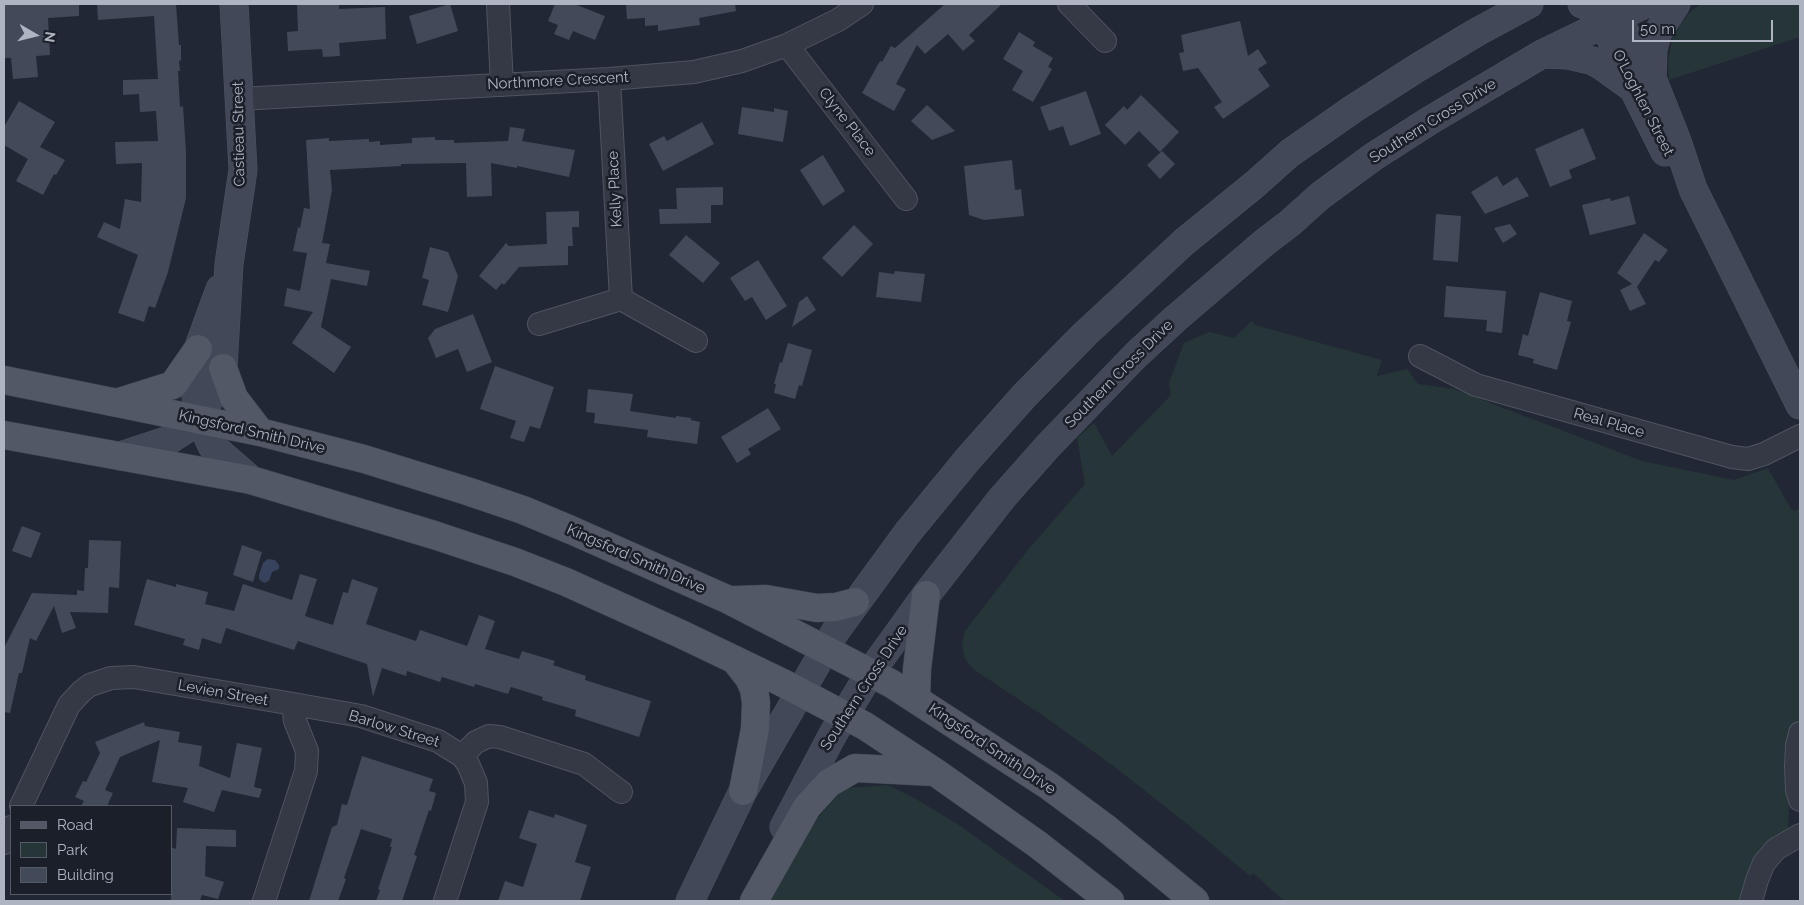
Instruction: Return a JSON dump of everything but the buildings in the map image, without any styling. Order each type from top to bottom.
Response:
[{"type":"main road","name":"Castieau Street","points":[[200,420],[223,368],[229,264],[243,170],[234,4]]},
{"type":"main road","points":[[690,901],[743,791],[824,649],[855,602],[908,532],[968,459],[1024,396],[1085,334],[1184,242],[1254,186],[1290,153],[1353,109],[1432,59],[1529,4]]},
{"type":"main road","points":[[1582,4],[1598,10],[1611,12]]},
{"type":"main road","name":"Southern Cross Drive","points":[[752,901],[774,847],[804,786],[870,673],[926,595],[1002,498],[1048,446],[1136,355],[1182,313],[1320,196],[1366,163],[1429,121],[1611,12],[1645,4]]},
{"type":"main road","points":[[1542,54],[1568,55],[1593,61],[1642,83],[1657,34],[1676,4]]},
{"type":"main road","name":"O'Loghlen Street","points":[[1611,12],[1610,36],[1642,83],[1664,150],[1693,189],[1800,406]]},
{"type":"main road","name":"Castieau Street","points":[[229,264],[198,349],[194,386],[200,420],[212,446],[251,480]]},
{"type":"main road","points":[[117,402],[173,385],[198,349]]},
{"type":"main road","points":[[223,368],[234,398],[260,432]]},
{"type":"main road","name":"Kingsford Smith Drive","points":[[4,380],[260,432],[364,459],[522,510],[571,530],[729,600],[916,698],[1049,786],[1107,829],[1195,901]]},
{"type":"main road","points":[[120,456],[169,440],[200,420]]},
{"type":"main road","points":[[4,435],[251,480],[434,535],[515,562],[575,586],[735,660],[865,726],[935,772],[1037,844],[1110,901]]},
{"type":"main road","points":[[916,698],[917,669],[926,595]]},
{"type":"main road","points":[[729,600],[766,599],[817,608],[836,607],[855,602]]},
{"type":"main road","points":[[735,660],[749,678],[756,702],[755,729],[743,791]]},
{"type":"main road","points":[[752,901],[808,807],[829,783],[855,768],[935,772]]},
{"type":"street","points":[[498,4],[502,85]]},
{"type":"street","name":"Northmore Crescent","points":[[239,99],[609,79],[694,72],[742,61],[787,45],[838,20],[862,4]]},
{"type":"street","points":[[1069,4],[1105,41]]},
{"type":"street","name":"Clyne Place","points":[[787,45],[906,199]]},
{"type":"street","name":"Kelly Place","points":[[609,79],[621,299]]},
{"type":"street","points":[[538,324],[621,299],[696,341]]},
{"type":"street","name":"Real Place","points":[[1420,356],[1476,386],[1732,457],[1748,459],[1764,454],[1800,436]]},
{"type":"street","name":"Levien Street","points":[[21,805],[68,705],[90,685],[111,678],[134,678],[293,704]]},
{"type":"street","points":[[264,901],[306,772],[307,751],[295,721],[293,704]]},
{"type":"street","name":"Barlow Street","points":[[293,704],[361,716],[438,741],[462,756],[468,764],[476,783],[477,802],[445,901]]},
{"type":"street","points":[[1800,733],[1796,767],[1797,790],[1800,800]]},
{"type":"street","points":[[462,756],[476,742],[488,736],[500,737],[584,764],[621,792]]},
{"type":"street","points":[[4,843],[10,829]]},
{"type":"street","points":[[1751,901],[1764,863],[1776,850],[1800,835]]},
{"type":"green space","points":[[1701,4],[1800,4],[1800,37],[1669,80],[1668,63],[1672,38],[1689,13]]},
{"type":"green space","points":[[1252,321],[1255,325],[1382,360],[1377,376],[1407,369],[1418,384],[1454,389],[1642,461],[1734,480],[1768,468],[1791,509],[1795,511],[1800,508],[1800,733],[1790,770],[1788,831],[1743,901],[1284,901],[1253,873],[1250,876],[1112,765],[973,669],[965,659],[962,646],[965,631],[1027,551],[1085,484],[1077,438],[1094,423],[1112,456],[1171,395],[1169,383],[1184,343],[1209,332],[1234,338]]},
{"type":"green space","points":[[888,785],[916,799],[959,825],[1065,901],[771,901],[800,838],[844,788]]},
{"type":"water","points":[[268,559],[275,560],[279,565],[279,569],[272,572],[269,581],[264,583],[259,579],[259,575],[263,563]]}]
